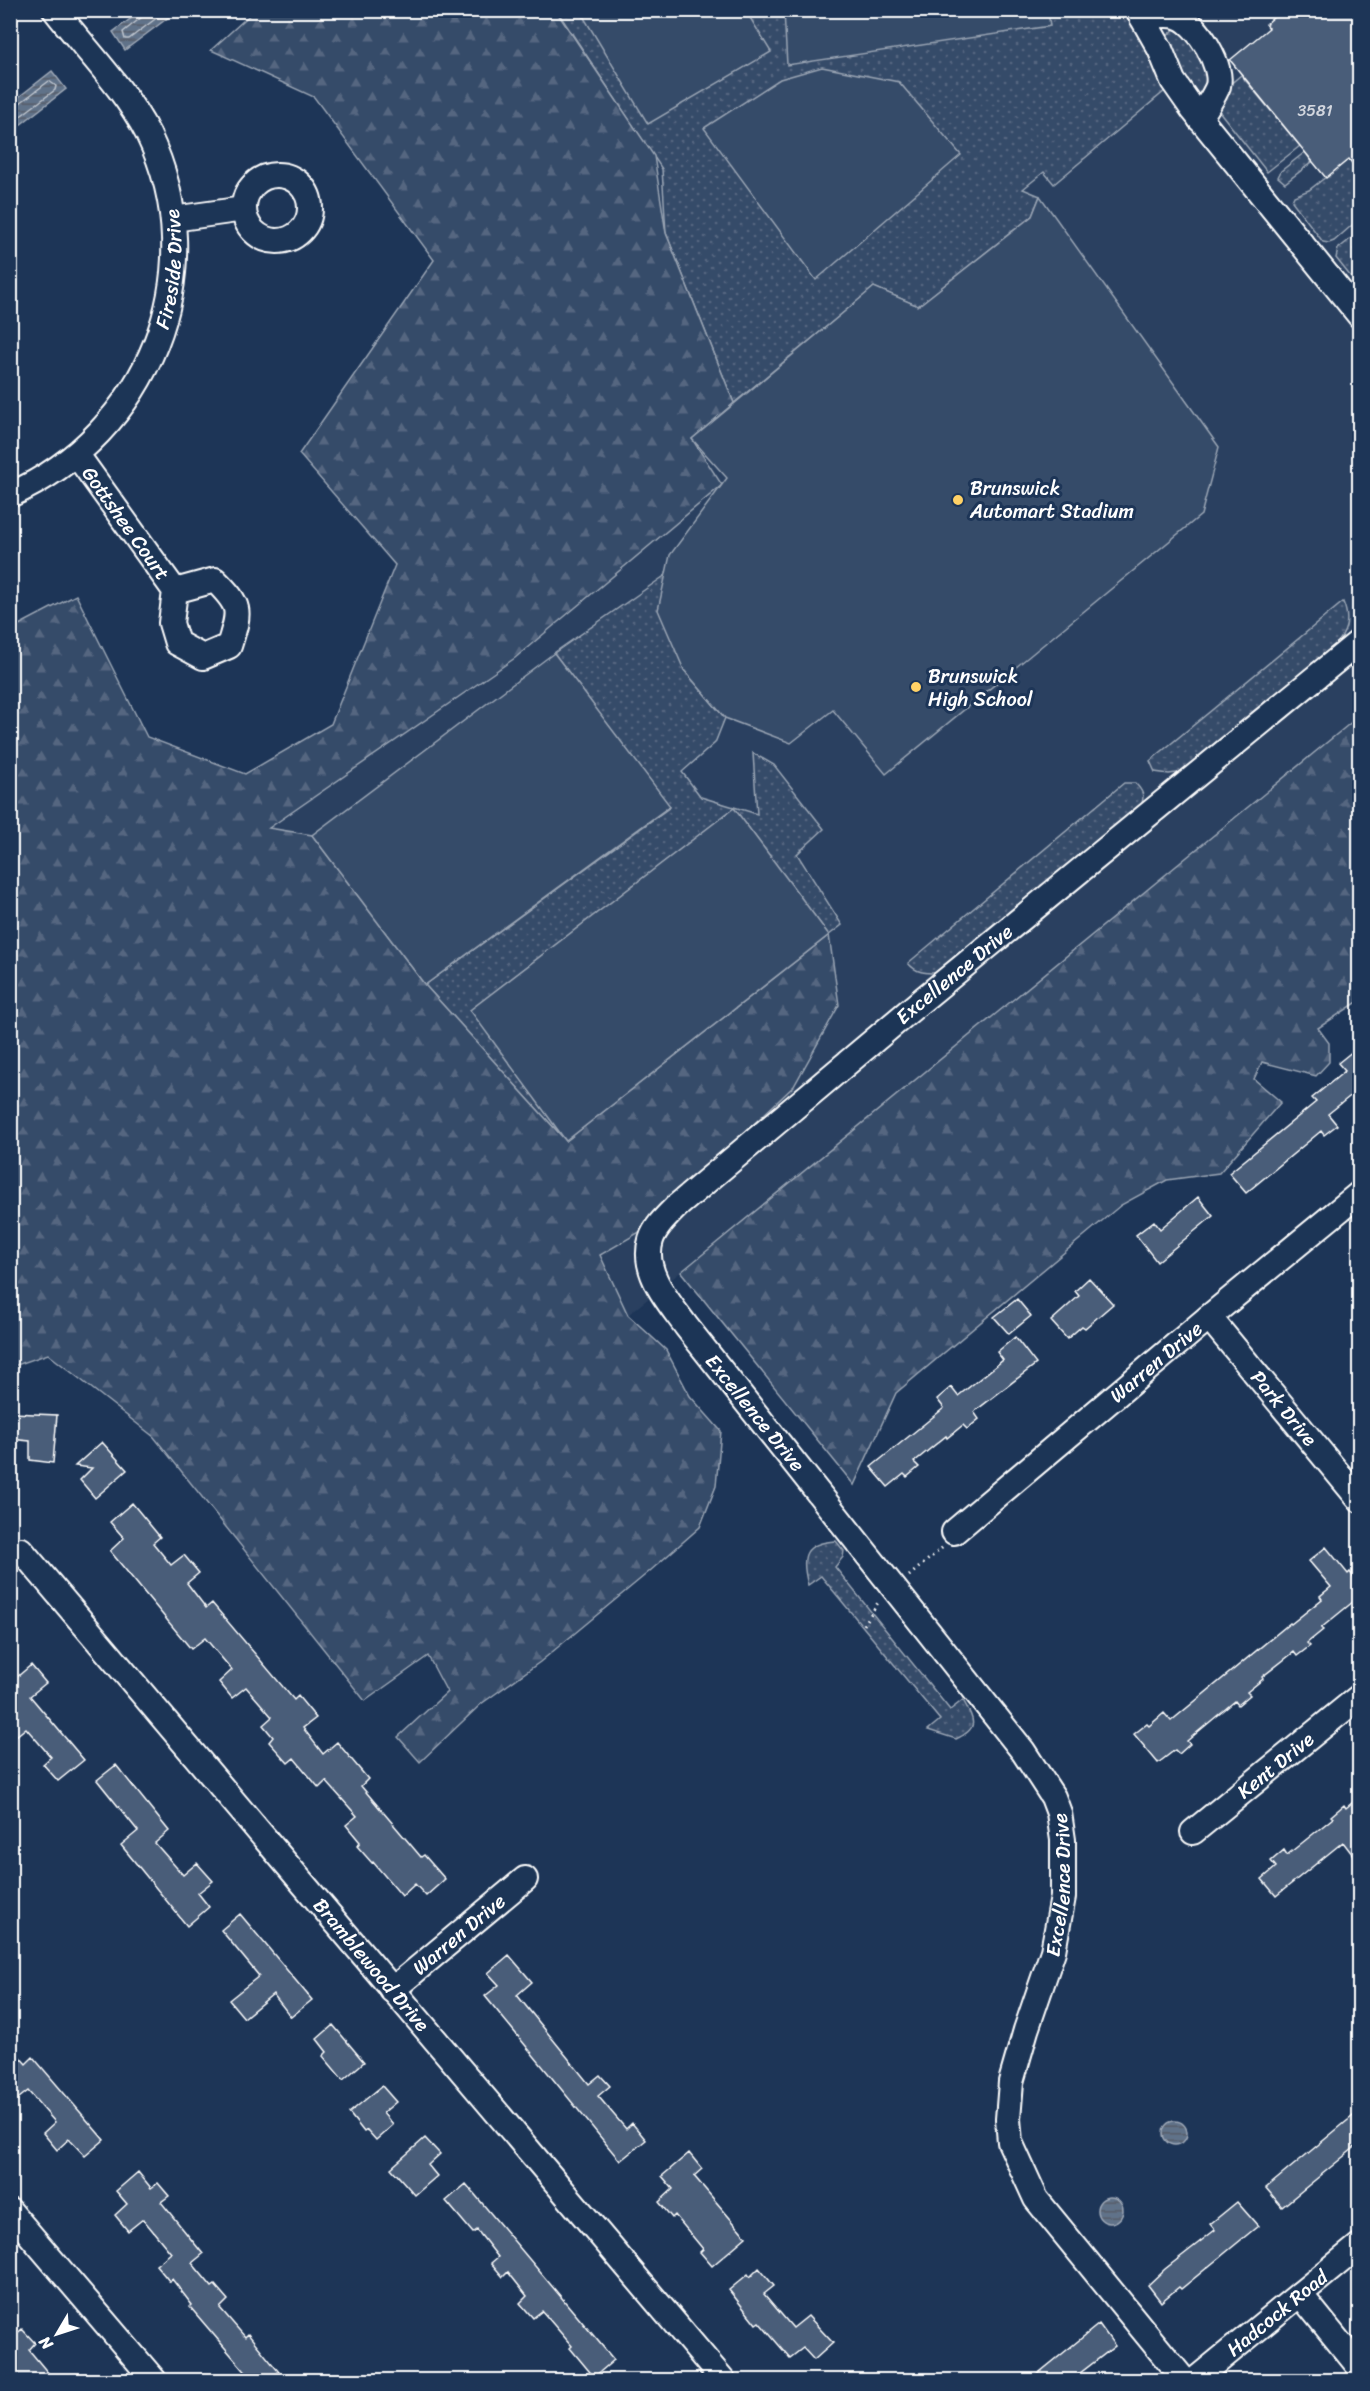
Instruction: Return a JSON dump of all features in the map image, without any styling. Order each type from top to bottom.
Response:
[{"type":"street","name":"Fireside Drive","points":[[10,495],[46,477],[77,455],[114,417],[133,390],[152,354],[164,321],[172,286],[175,250],[173,219],[161,166],[147,133],[129,102],[55,10]]},
{"type":"street","points":[[1140,14],[1160,49],[1173,81],[1200,119],[1359,316]]},
{"type":"street","points":[[1140,14],[1177,16],[1189,23],[1201,36],[1219,74],[1217,87],[1200,119]]},
{"type":"street","points":[[173,219],[244,209]]},
{"type":"street","name":"Gottshee Court","points":[[77,455],[175,591]]},
{"type":"street","name":"Excellence Drive","points":[[1184,2380],[1036,2199],[1010,2142],[1008,2119],[1011,2082],[1053,1951],[1063,1897],[1064,1840],[1061,1820],[1053,1797],[1023,1751],[686,1326],[653,1276],[649,1254],[651,1239],[660,1224],[677,1206],[921,1001],[1359,641]]},
{"type":"street","name":"Warren Drive","points":[[954,1533],[1359,1193]]},
{"type":"street","name":"Park Drive","points":[[1209,1317],[1359,1500]]},
{"type":"street","name":"Bramblewood Drive","points":[[21,1550],[723,2380]]},
{"type":"street","name":"Kent Drive","points":[[1193,1833],[1359,1696]]},
{"type":"street","name":"Warren Drive","points":[[392,1990],[525,1879]]},
{"type":"street","points":[[10,2211],[154,2380]]},
{"type":"street","name":"Hadcock Road","points":[[1195,2380],[1359,2245]]},
{"type":"street","points":[[1300,2294],[1359,2368]]},
{"type":"shaded area","name":"Brunswick High School","points":[[556,11],[1359,11],[1359,716],[628,1315],[600,1255],[268,829],[515,658],[721,485],[692,439],[654,156]]},
{"type":"green space","points":[[254,11],[556,11],[654,156],[666,233],[734,403],[692,439],[722,485],[515,658],[269,828],[312,835],[425,985],[566,1141],[829,935],[839,1005],[794,1086],[638,1233],[600,1255],[628,1315],[666,1350],[690,1396],[721,1431],[716,1486],[700,1527],[540,1662],[481,1704],[420,1762],[398,1737],[447,1692],[428,1656],[365,1701],[154,1437],[48,1354],[11,1367],[11,629],[76,595],[147,737],[245,774],[331,724],[395,565],[299,454],[434,260],[314,97],[211,50]]},
{"type":"green space","points":[[557,11],[1126,11],[1166,90],[1054,184],[1044,172],[1023,189],[1040,196],[1032,216],[918,306],[874,287],[734,403],[666,233],[662,169]]},
{"type":"green space","points":[[580,11],[746,11],[771,52],[648,124]]},
{"type":"green space","points":[[784,11],[1048,11],[1050,26],[787,65]]},
{"type":"green space","points":[[1176,28],[1188,32],[1211,75],[1202,95],[1193,94],[1188,88],[1167,43],[1167,36]]},
{"type":"green space","points":[[822,67],[899,82],[961,155],[816,280],[704,128],[780,79]]},
{"type":"green space","points":[[1241,75],[1300,146],[1267,172],[1219,111],[1228,86]]},
{"type":"green space","points":[[1305,152],[1312,162],[1285,183],[1278,177],[1281,171]]},
{"type":"green space","points":[[1349,159],[1359,172],[1359,219],[1334,241],[1323,242],[1292,201],[1294,196],[1309,190]]},
{"type":"green space","name":"Brunswick Automart Stadium","points":[[1040,196],[1219,447],[1201,515],[886,774],[833,710],[791,743],[725,718],[684,670],[658,610],[670,555],[727,478],[692,439],[874,287],[918,306],[1032,216]]},
{"type":"green space","points":[[1359,232],[1359,287],[1336,258],[1338,249]]},
{"type":"green space","points":[[673,570],[684,670],[725,718],[715,743],[682,772],[701,797],[757,814],[753,753],[774,765],[824,829],[797,854],[842,925],[829,935],[734,808],[471,1010],[566,1141],[425,985],[670,807],[554,653]]},
{"type":"green space","points":[[1343,602],[1347,621],[1342,637],[1334,648],[1184,772],[1169,774],[1155,772],[1150,761]]},
{"type":"green space","points":[[554,653],[670,806],[425,985],[312,835]]},
{"type":"green space","points":[[1359,716],[1359,1001],[1318,1028],[1329,1043],[1329,1062],[1316,1076],[1262,1062],[1254,1079],[1281,1102],[1219,1173],[1167,1180],[1121,1205],[896,1393],[854,1485],[681,1272]]},
{"type":"green space","points":[[1124,783],[1135,783],[1140,789],[1143,796],[1141,806],[937,973],[918,971],[908,963]]},
{"type":"green space","points":[[734,808],[829,935],[566,1141],[470,1010]]},
{"type":"green space","points":[[836,1541],[844,1551],[843,1557],[835,1567],[950,1710],[963,1700],[973,1723],[964,1735],[956,1739],[928,1730],[940,1720],[821,1576],[808,1585],[804,1566],[807,1552],[817,1544]]},
{"type":"water","points":[[141,11],[177,11],[125,50],[113,32]]},
{"type":"water","points":[[52,71],[66,89],[11,132],[11,103]]},
{"type":"water","points":[[1175,2121],[1184,2124],[1187,2133],[1184,2142],[1175,2145],[1166,2142],[1163,2133],[1166,2124]]},
{"type":"water","points":[[1110,2197],[1119,2201],[1123,2210],[1119,2219],[1110,2223],[1101,2219],[1097,2210],[1101,2201]]},
{"type":"building","points":[[1282,10],[1359,10],[1359,172],[1349,159],[1326,178],[1230,60],[1269,28],[1266,24]]},
{"type":"building","points":[[1359,1046],[1359,1089],[1328,1114],[1337,1125],[1324,1135],[1321,1131],[1246,1193],[1229,1173],[1316,1102],[1312,1098],[1345,1071],[1338,1063]]},
{"type":"building","points":[[1198,1197],[1213,1216],[1157,1262],[1136,1235],[1154,1221],[1160,1229]]},
{"type":"building","points":[[1089,1278],[1113,1304],[1085,1328],[1082,1326],[1067,1339],[1051,1321],[1079,1296],[1075,1291]]},
{"type":"building","points":[[1017,1299],[1031,1316],[1009,1334],[994,1317]]},
{"type":"building","points":[[1015,1337],[1036,1364],[974,1412],[979,1419],[967,1429],[963,1425],[947,1438],[946,1436],[914,1462],[919,1467],[907,1477],[904,1474],[888,1487],[871,1467],[944,1408],[937,1399],[951,1387],[958,1396],[1003,1360],[997,1352]]},
{"type":"building","points":[[12,1413],[57,1415],[53,1463],[30,1460],[30,1441],[10,1439]]},
{"type":"building","points":[[102,1442],[127,1470],[95,1498],[80,1480],[92,1468],[75,1466]]},
{"type":"building","points":[[132,1503],[160,1537],[153,1543],[171,1565],[184,1555],[199,1573],[187,1583],[206,1608],[212,1603],[294,1700],[298,1696],[316,1718],[303,1728],[323,1754],[337,1742],[368,1779],[361,1786],[421,1857],[424,1855],[445,1879],[426,1896],[415,1884],[402,1896],[357,1846],[360,1842],[346,1825],[357,1816],[326,1781],[319,1788],[294,1758],[288,1763],[269,1742],[273,1737],[263,1725],[272,1717],[246,1687],[232,1698],[219,1682],[232,1670],[205,1638],[191,1649],[110,1551],[124,1538],[110,1522]]},
{"type":"building","points":[[1326,1547],[1359,1584],[1359,1597],[1321,1628],[1323,1630],[1307,1643],[1310,1646],[1297,1656],[1294,1652],[1262,1677],[1263,1679],[1247,1692],[1250,1695],[1238,1705],[1235,1701],[1187,1741],[1190,1744],[1179,1754],[1175,1750],[1158,1763],[1134,1734],[1147,1724],[1149,1726],[1164,1713],[1171,1721],[1322,1599],[1320,1596],[1331,1587],[1309,1561]]},
{"type":"building","points":[[31,1665],[46,1683],[30,1696],[84,1760],[58,1781],[43,1764],[51,1757],[26,1728],[10,1741],[10,1683]]},
{"type":"building","points":[[116,1765],[169,1831],[155,1843],[183,1875],[197,1863],[213,1881],[198,1893],[209,1907],[187,1926],[121,1845],[138,1831],[97,1780]]},
{"type":"building","points":[[1359,1797],[1359,1863],[1343,1842],[1276,1896],[1262,1879],[1276,1867],[1271,1861],[1284,1850],[1287,1855],[1333,1818],[1331,1816],[1344,1805],[1346,1808]]},
{"type":"building","points":[[240,1914],[312,2000],[291,2017],[273,1994],[244,2018],[229,2000],[259,1976],[221,1930]]},
{"type":"building","points":[[509,1955],[532,1982],[517,1995],[589,2084],[600,2075],[610,2086],[598,2096],[626,2129],[632,2123],[646,2140],[620,2161],[485,1996],[499,1985],[488,1973]]},
{"type":"building","points":[[333,2025],[364,2062],[343,2080],[323,2056],[327,2052],[317,2039]]},
{"type":"building","points":[[10,2046],[26,2064],[33,2057],[104,2140],[85,2156],[69,2139],[57,2150],[43,2133],[55,2122],[28,2091],[10,2105]]},
{"type":"building","points":[[382,2086],[396,2102],[383,2113],[393,2125],[376,2140],[367,2130],[364,2132],[349,2113]]},
{"type":"building","points":[[1359,2111],[1359,2144],[1282,2207],[1266,2188]]},
{"type":"building","points":[[425,2138],[440,2154],[428,2165],[437,2176],[415,2195],[391,2168]]},
{"type":"building","points":[[689,2153],[702,2169],[694,2176],[746,2237],[712,2266],[700,2252],[703,2249],[675,2215],[672,2218],[659,2202],[673,2189],[662,2176]]},
{"type":"building","points":[[138,2172],[151,2188],[158,2183],[169,2196],[161,2202],[203,2254],[192,2263],[212,2287],[215,2285],[228,2300],[220,2308],[245,2337],[248,2334],[279,2372],[268,2380],[258,2380],[252,2374],[249,2376],[190,2307],[192,2305],[172,2279],[170,2282],[156,2265],[171,2253],[143,2219],[128,2231],[115,2215],[127,2204],[116,2191]]},
{"type":"building","points":[[466,2184],[614,2360],[594,2377],[570,2348],[572,2346],[542,2311],[533,2318],[520,2303],[527,2296],[508,2272],[503,2277],[491,2263],[498,2257],[477,2230],[473,2233],[446,2201]]},
{"type":"building","points":[[1237,2202],[1258,2226],[1181,2289],[1179,2287],[1161,2302],[1148,2285],[1215,2230],[1210,2224]]},
{"type":"building","points":[[759,2268],[774,2286],[764,2294],[793,2328],[808,2316],[833,2343],[814,2360],[803,2348],[790,2358],[759,2322],[756,2324],[729,2290],[748,2274],[750,2277]]},
{"type":"building","points":[[1099,2324],[1115,2346],[1071,2380],[1030,2380]]},
{"type":"building","points":[[22,2329],[35,2343],[29,2350],[54,2380],[10,2380],[10,2340]]},
{"type":"place","name":"Brunswick Automart Stadium","points":[[958,500]]},
{"type":"place","name":"Brunswick High School","points":[[916,687]]}]
